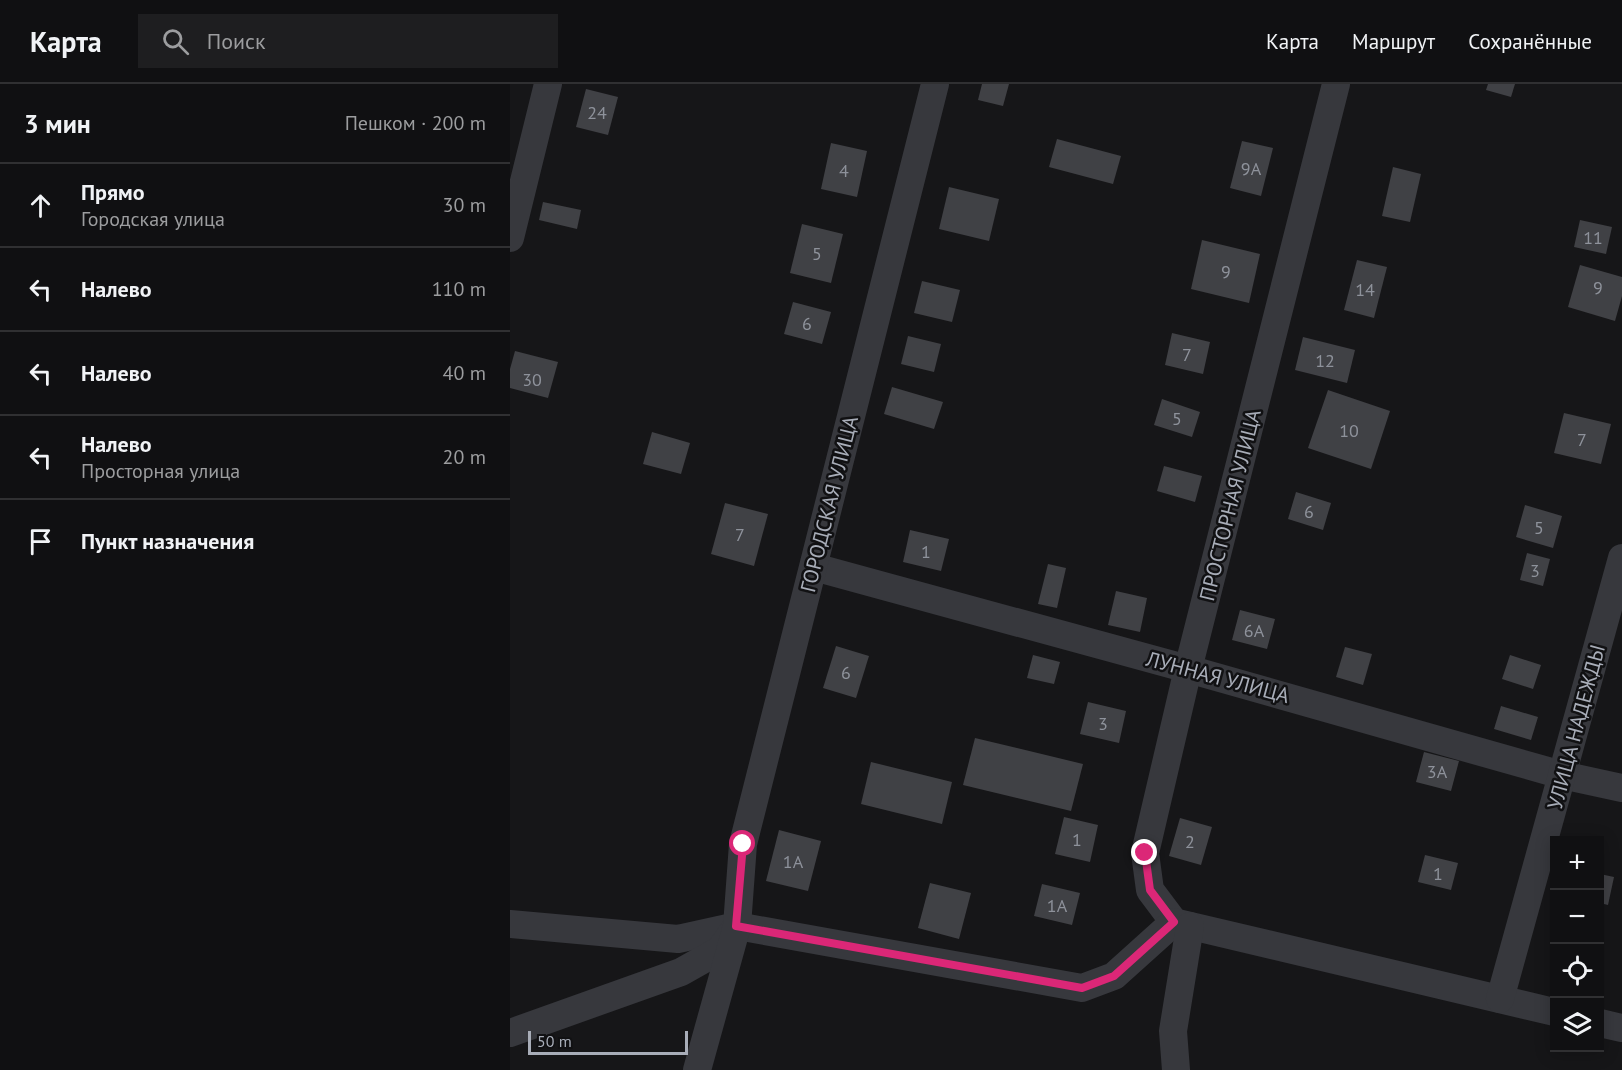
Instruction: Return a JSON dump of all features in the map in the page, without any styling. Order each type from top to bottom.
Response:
[{"type":"street","points":[[510,238],[548,84]]},
{"type":"street","name":"ГОРОДСКАЯ УЛИЦА","points":[[698,1070],[736,926],[743,844],[935,84]]},
{"type":"street","name":"ПРОСТОРНАЯ УЛИЦА","points":[[1182,924],[1150,890],[1145,853],[1188,669],[1336,84]]},
{"type":"street","name":"УЛИЦА НАДЕЖДЫ","points":[[1500,999],[1622,558]]},
{"type":"street","name":"ЛУННАЯ УЛИЦА","points":[[814,567],[1188,669],[1562,775],[1622,788]]},
{"type":"street","points":[[510,924],[678,939],[736,926],[1082,988],[1114,976],[1182,924]]},
{"type":"street","points":[[1182,924],[1550,1011]]},
{"type":"street","points":[[1176,1070],[1173,1032],[1182,924]]},
{"type":"street","points":[[510,1033],[681,972],[720,950],[736,926]]},
{"type":"street","points":[[1604,1024],[1622,1028]]},
{"type":"building","points":[[982,84],[1009,84],[1003,106],[978,100]]},
{"type":"building","points":[[1488,84],[1515,84],[1511,97],[1486,90]]},
{"type":"building","points":[[586,89],[618,97],[608,135],[576,127]]},
{"type":"building","points":[[1057,139],[1121,156],[1113,184],[1049,167]]},
{"type":"building","points":[[1242,141],[1273,148],[1261,196],[1230,188]]},
{"type":"building","points":[[831,143],[867,151],[857,197],[821,189]]},
{"type":"building","points":[[1393,167],[1421,174],[1410,222],[1382,216]]},
{"type":"building","points":[[949,187],[999,199],[989,241],[939,229]]},
{"type":"building","points":[[543,202],[581,210],[577,229],[539,220]]},
{"type":"building","points":[[1580,220],[1612,227],[1606,254],[1574,247]]},
{"type":"building","points":[[802,224],[843,234],[831,283],[790,273]]},
{"type":"building","points":[[1202,240],[1260,254],[1249,303],[1191,289]]},
{"type":"building","points":[[1357,260],[1387,267],[1374,318],[1344,310]]},
{"type":"building","points":[[1580,265],[1622,277],[1622,296],[1615,321],[1568,307]]},
{"type":"building","points":[[922,281],[960,290],[952,322],[914,313]]},
{"type":"building","points":[[793,302],[831,312],[822,344],[784,334]]},
{"type":"building","points":[[1172,333],[1210,342],[1203,374],[1165,365]]},
{"type":"building","points":[[908,336],[941,344],[934,372],[901,364]]},
{"type":"building","points":[[1303,337],[1355,350],[1347,383],[1295,370]]},
{"type":"building","points":[[515,351],[558,362],[548,398],[510,388],[510,369]]},
{"type":"building","points":[[892,387],[943,402],[934,429],[884,414]]},
{"type":"building","points":[[1328,390],[1390,411],[1371,469],[1308,448]]},
{"type":"building","points":[[1162,399],[1200,412],[1192,437],[1154,425]]},
{"type":"building","points":[[1564,413],[1611,424],[1601,464],[1554,453]]},
{"type":"building","points":[[652,432],[690,443],[681,474],[643,464]]},
{"type":"building","points":[[1164,466],[1202,476],[1195,502],[1157,491]]},
{"type":"building","points":[[1296,492],[1331,503],[1323,530],[1288,519]]},
{"type":"building","points":[[725,503],[768,514],[754,566],[711,554]]},
{"type":"building","points":[[1525,505],[1562,516],[1553,548],[1516,537]]},
{"type":"building","points":[[910,530],[949,539],[941,571],[903,562]]},
{"type":"building","points":[[1527,553],[1550,559],[1543,586],[1520,580]]},
{"type":"building","points":[[1048,564],[1066,568],[1057,608],[1038,604]]},
{"type":"building","points":[[1116,591],[1147,598],[1140,632],[1108,625]]},
{"type":"building","points":[[1240,610],[1275,619],[1267,649],[1232,640]]},
{"type":"building","points":[[836,646],[869,656],[856,698],[823,688]]},
{"type":"building","points":[[1345,647],[1372,654],[1363,685],[1336,677]]},
{"type":"building","points":[[1033,655],[1060,662],[1054,684],[1027,678]]},
{"type":"building","points":[[1510,655],[1541,665],[1533,689],[1502,679]]},
{"type":"building","points":[[1088,702],[1126,711],[1119,743],[1080,734]]},
{"type":"building","points":[[1501,706],[1538,717],[1531,740],[1494,729]]},
{"type":"building","points":[[975,738],[1083,764],[1071,811],[963,785]]},
{"type":"building","points":[[1424,752],[1459,761],[1451,791],[1416,782]]},
{"type":"building","points":[[871,762],[952,782],[942,824],[861,804]]},
{"type":"building","points":[[1064,817],[1098,825],[1090,862],[1055,854]]},
{"type":"building","points":[[1180,818],[1212,827],[1201,865],[1169,856]]},
{"type":"building","points":[[779,830],[821,841],[808,891],[766,881]]},
{"type":"building","points":[[1425,855],[1458,863],[1451,890],[1418,882]]},
{"type":"building","points":[[1604,875],[1614,877],[1608,905],[1604,904]]},
{"type":"building","points":[[930,883],[971,893],[959,939],[918,928]]},
{"type":"building","points":[[1042,884],[1080,893],[1072,925],[1034,916]]},
{"type":"route","points":[[743,844],[736,926],[1082,988],[1114,976],[1174,922],[1150,890],[1145,853]]}]
